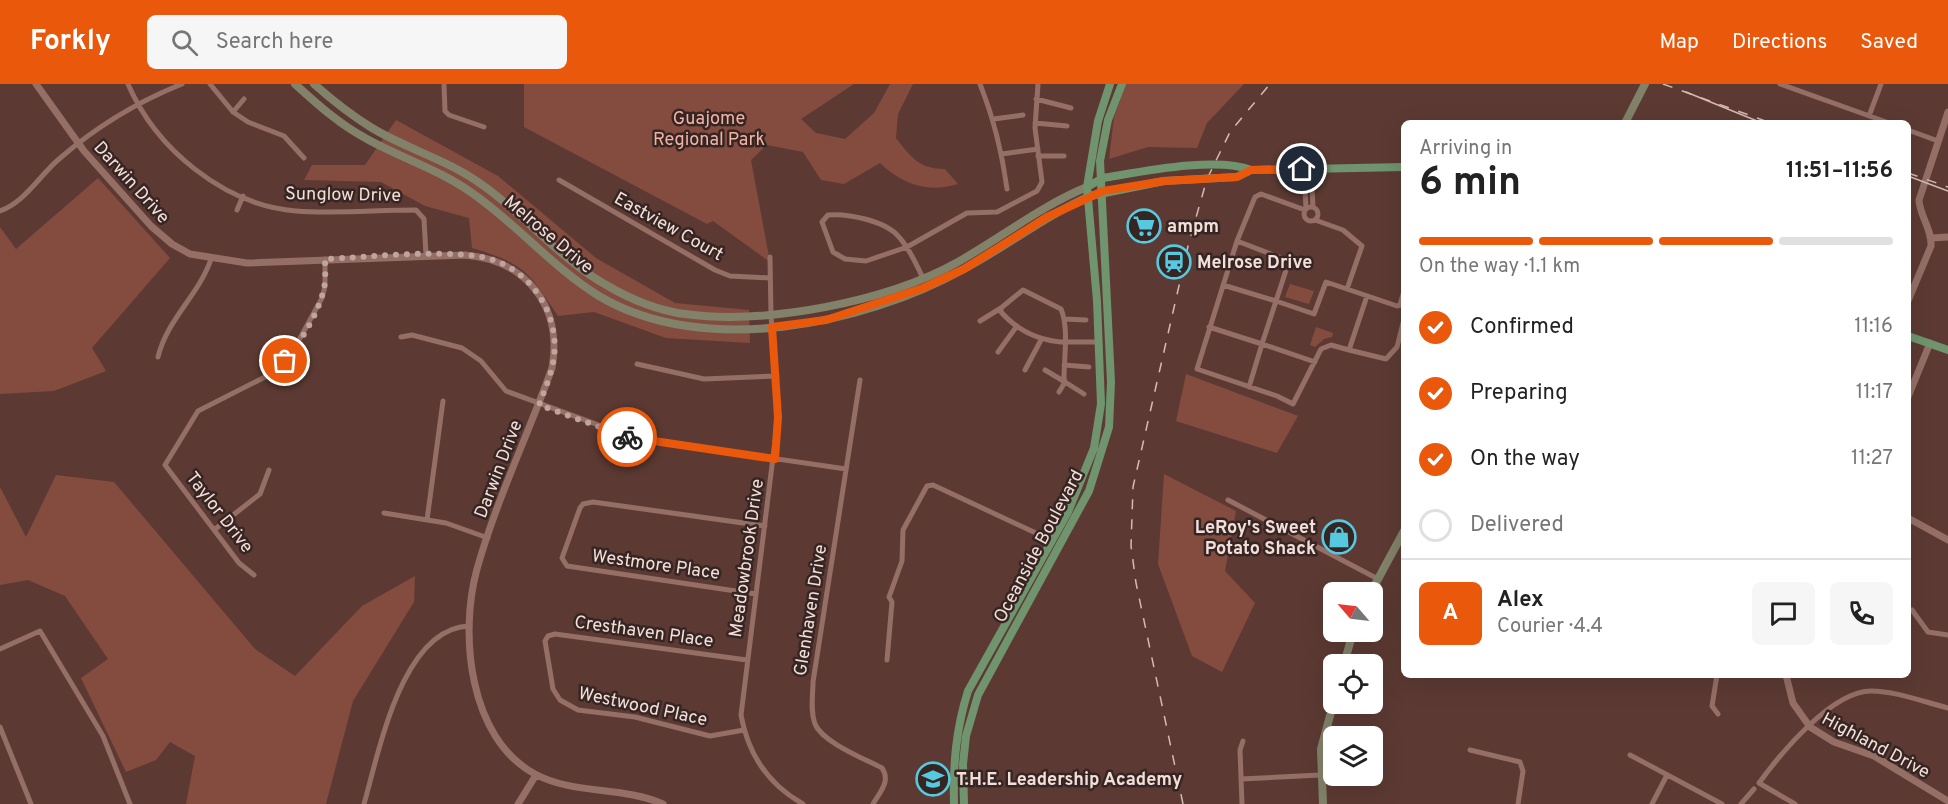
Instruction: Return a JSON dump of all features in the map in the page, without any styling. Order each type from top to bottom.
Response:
[{"type":"main road","name":"Melrose Drive","points":[[295,84],[333,117],[365,138],[472,193],[499,213],[553,262],[601,297],[640,314],[678,325],[720,329],[772,327],[826,320],[923,288],[964,269],[1088,191],[1103,178]]},
{"type":"main road","name":"Melrose Drive","points":[[314,84],[341,107],[373,128],[481,183],[562,253],[609,287],[646,303],[683,314],[771,315],[876,295],[923,278],[957,262],[1058,199],[1088,191],[1103,191],[1164,181],[1237,177],[1251,170]]},
{"type":"main road","name":"Oceanside Boulevard","points":[[964,804],[963,764],[968,729],[978,694],[1056,543],[1081,486],[1094,448],[1101,404],[1097,301],[1088,191],[1098,121],[1110,84]]},
{"type":"main road","name":"Oceanside Boulevard","points":[[954,804],[953,759],[961,715],[970,689],[1089,491],[1101,460],[1109,427],[1110,350],[1103,178],[1100,161],[1104,138],[1122,84]]},
{"type":"main road","points":[[1626,120],[1645,84]]},
{"type":"main road","points":[[1103,178],[1212,165],[1240,165],[1251,170],[1401,167]]},
{"type":"main road","points":[[1097,301],[1100,308],[1103,345],[1110,350]]},
{"type":"main road","points":[[1911,337],[1948,350]]},
{"type":"main road","points":[[1376,582],[1401,537]]},
{"type":"main road","points":[[968,729],[965,718],[971,699],[970,689]]},
{"type":"main road","points":[[1323,804],[1320,775],[1321,749],[1330,714]]},
{"type":"street","name":"Darwin Drive","points":[[36,84],[79,143],[157,233],[180,249],[212,259],[247,263],[465,255],[492,260],[510,267],[526,279],[540,296],[549,313],[555,343],[552,368],[477,570],[470,626],[476,690],[489,728],[504,750],[536,775],[574,786],[628,792],[663,804]]},
{"type":"street","name":"Sunglow Drive","points":[[128,84],[147,122],[183,158],[216,185],[267,205],[296,211],[416,210],[424,219],[426,255]]},
{"type":"street","points":[[0,211],[25,196],[58,160],[79,143],[137,104],[182,84]]},
{"type":"street","points":[[210,84],[233,112],[248,122],[284,136],[304,158]]},
{"type":"street","points":[[444,84],[445,111],[449,115],[484,127]]},
{"type":"street","points":[[988,84],[981,85],[994,119],[1007,189]]},
{"type":"street","points":[[923,278],[907,247],[897,234],[857,216],[828,215],[822,222],[830,250],[845,259],[866,261],[907,247],[967,213],[997,212],[1037,191],[1042,182],[1035,123],[1038,84]]},
{"type":"street","points":[[1780,84],[1880,120]]},
{"type":"street","points":[[1869,116],[1881,84]]},
{"type":"street","points":[[233,112],[244,99]]},
{"type":"street","points":[[1036,99],[1071,108]]},
{"type":"street","points":[[1911,294],[1929,254],[1932,238],[1920,213],[1919,200],[1948,112]]},
{"type":"street","points":[[994,119],[1023,115]]},
{"type":"street","points":[[1035,123],[1067,126]]},
{"type":"street","points":[[1911,131],[1938,141]]},
{"type":"street","points":[[1002,154],[1038,153],[1064,156]]},
{"type":"street","points":[[1307,169],[1313,207],[1318,214],[1315,220]]},
{"type":"street","points":[[1307,169],[1303,216],[1306,220],[1315,220],[1342,230],[1362,246],[1347,289]]},
{"type":"street","name":"Eastview Court","points":[[559,180],[715,270],[730,276],[770,278]]},
{"type":"street","points":[[1313,207],[1305,209],[1268,196],[1257,195],[1237,241],[1197,369],[1293,404],[1326,345],[1386,359],[1397,347],[1401,337]]},
{"type":"street","points":[[237,210],[243,196]]},
{"type":"street","points":[[1932,238],[1948,237]]},
{"type":"street","points":[[1237,241],[1288,261],[1248,387]]},
{"type":"street","name":"Meadowbrook Drive","points":[[770,257],[771,315],[777,375],[778,417],[775,459],[742,696],[744,730],[765,773],[778,788],[803,804]]},
{"type":"street","points":[[158,357],[169,326],[202,281],[212,259]]},
{"type":"street","name":"Taylor Drive","points":[[254,575],[239,563],[165,465],[198,411],[265,377],[293,351],[322,298],[325,286],[325,259]]},
{"type":"street","points":[[1223,285],[1314,314],[1326,282],[1367,296],[1401,304]]},
{"type":"street","points":[[980,321],[1001,308],[1020,291],[1027,291],[1061,309],[1064,320],[1065,382],[1059,392]]},
{"type":"street","points":[[1349,350],[1367,296]]},
{"type":"street","points":[[1001,308],[1001,312],[1017,326],[1041,340],[1099,342]]},
{"type":"street","points":[[1064,320],[1086,320]]},
{"type":"street","points":[[998,352],[1017,326]]},
{"type":"street","points":[[1209,327],[1315,362]]},
{"type":"street","points":[[401,337],[412,335],[462,348],[481,361],[506,390],[539,405],[634,438],[846,469]]},
{"type":"street","points":[[1025,370],[1041,340]]},
{"type":"street","points":[[1911,390],[1930,343]]},
{"type":"street","points":[[1397,347],[1401,348]]},
{"type":"street","points":[[638,364],[704,379],[777,375]]},
{"type":"street","points":[[1064,365],[1089,367]]},
{"type":"street","points":[[1045,370],[1084,394]]},
{"type":"street","name":"Glenhaven Drive","points":[[860,380],[813,681],[812,708],[819,731],[831,741],[882,768],[886,774],[885,783],[873,804]]},
{"type":"street","points":[[427,520],[443,401]]},
{"type":"street","points":[[214,530],[260,494],[269,470]]},
{"type":"street","points":[[886,660],[892,602],[890,597],[902,561],[903,530],[927,486],[933,485],[1056,543]]},
{"type":"street","points":[[1228,500],[1378,579]]},
{"type":"street","name":"Westmore Place","points":[[756,594],[567,566],[562,558],[580,508],[584,504],[594,502],[765,526]]},
{"type":"street","points":[[384,513],[446,524],[488,538]]},
{"type":"street","points":[[1911,520],[1948,540]]},
{"type":"street","points":[[1912,610],[1928,632],[1948,635]]},
{"type":"street","points":[[364,804],[392,705],[400,688],[419,657],[437,635],[457,626],[470,626]]},
{"type":"street","points":[[0,649],[40,632],[103,736],[122,777],[130,804]]},
{"type":"street","name":"Cresthaven Place","points":[[545,645],[548,636],[555,634],[747,660]]},
{"type":"street","name":"Westwood Place","points":[[545,645],[553,689],[560,700],[578,710],[636,717],[710,735],[744,730]]},
{"type":"street","points":[[1717,678],[1712,706],[1718,714]]},
{"type":"street","name":"Highland Drive","points":[[1787,678],[1793,703],[1810,727],[1834,742],[1874,756],[1948,801]]},
{"type":"street","points":[[1795,804],[1759,783],[1833,705],[1857,693],[1880,692],[1948,708]]},
{"type":"street","points":[[0,727],[31,804]]},
{"type":"street","points":[[1242,804],[1240,750],[1243,741]]},
{"type":"street","points":[[0,753],[8,750]]},
{"type":"street","points":[[1470,750],[1520,762],[1523,771],[1518,804]]},
{"type":"street","points":[[1630,755],[1722,804]]},
{"type":"street","points":[[518,804],[536,775]]},
{"type":"street","points":[[1241,778],[1320,775]]},
{"type":"street","points":[[1652,804],[1667,775]]},
{"type":"street","points":[[1741,804],[1754,789]]},
{"type":"green space","name":"Guajome Regional Park","points":[[524,84],[854,84],[801,119],[816,133],[845,139],[874,113],[890,84],[913,84],[898,114],[896,138],[916,161],[928,167],[945,169],[958,184],[936,188],[916,185],[898,177],[880,163],[844,184],[821,180],[803,152],[767,145],[751,160],[770,262],[713,221],[707,224],[524,127]]},
{"type":"green space","points":[[1126,84],[1244,84],[1207,123],[1197,148],[1148,147],[1109,159],[1114,117]]},
{"type":"green space","points":[[396,120],[498,176],[596,258],[675,303],[749,310],[750,343],[666,338],[594,312],[558,316],[540,289],[524,272],[504,259],[472,248],[469,218],[425,206],[381,182],[304,180],[312,165],[365,165]]},
{"type":"green space","points":[[98,178],[170,258],[92,348],[106,371],[54,391],[0,394],[0,227],[16,249]]},
{"type":"green space","points":[[1290,284],[1314,291],[1309,304],[1285,297]]},
{"type":"green space","points":[[1316,327],[1333,333],[1332,337],[1324,339],[1315,347],[1310,345]]},
{"type":"green space","points":[[1186,374],[1298,416],[1277,453],[1176,421]]},
{"type":"green space","points":[[1164,474],[1236,511],[1225,571],[1255,603],[1222,672],[1192,656],[1158,564]]},
{"type":"green space","points":[[56,475],[114,482],[255,649],[295,676],[362,606],[415,576],[414,602],[353,701],[326,804],[186,804],[195,756],[170,742],[156,760],[126,772],[81,678],[108,659],[65,596],[28,580],[0,585],[0,487],[26,537]]},
{"type":"tram line","points":[[1686,92],[1755,120]]},
{"type":"tram line","points":[[1911,177],[1948,191]]},
{"type":"railway","points":[[1183,804],[1136,583],[1131,546],[1133,487],[1189,242],[1207,179],[1230,132],[1270,84]]},
{"type":"railway","points":[[1663,84],[1763,120]]},
{"type":"railway","points":[[1911,174],[1948,187]]},
{"type":"way so far","points":[[285,361],[300,340],[322,298],[325,286],[325,259],[426,255],[478,256],[510,267],[526,279],[540,296],[549,313],[554,331],[554,355],[552,368],[539,405],[627,437]]},
{"type":"place","name":"ampm","points":[[1144,226]]},
{"type":"place","name":"Melrose Drive","points":[[1174,262]]},
{"type":"place","name":"LeRoy's Sweet Potato Shack","points":[[1339,537]]},
{"type":"place","name":"T.H.E. Leadership Academy","points":[[933,779]]},
{"type":"route","points":[[627,437],[775,459],[778,417],[772,327],[826,320],[881,304],[923,288],[964,269],[1067,206],[1103,191],[1164,181],[1237,177],[1251,170],[1302,169]]}]
